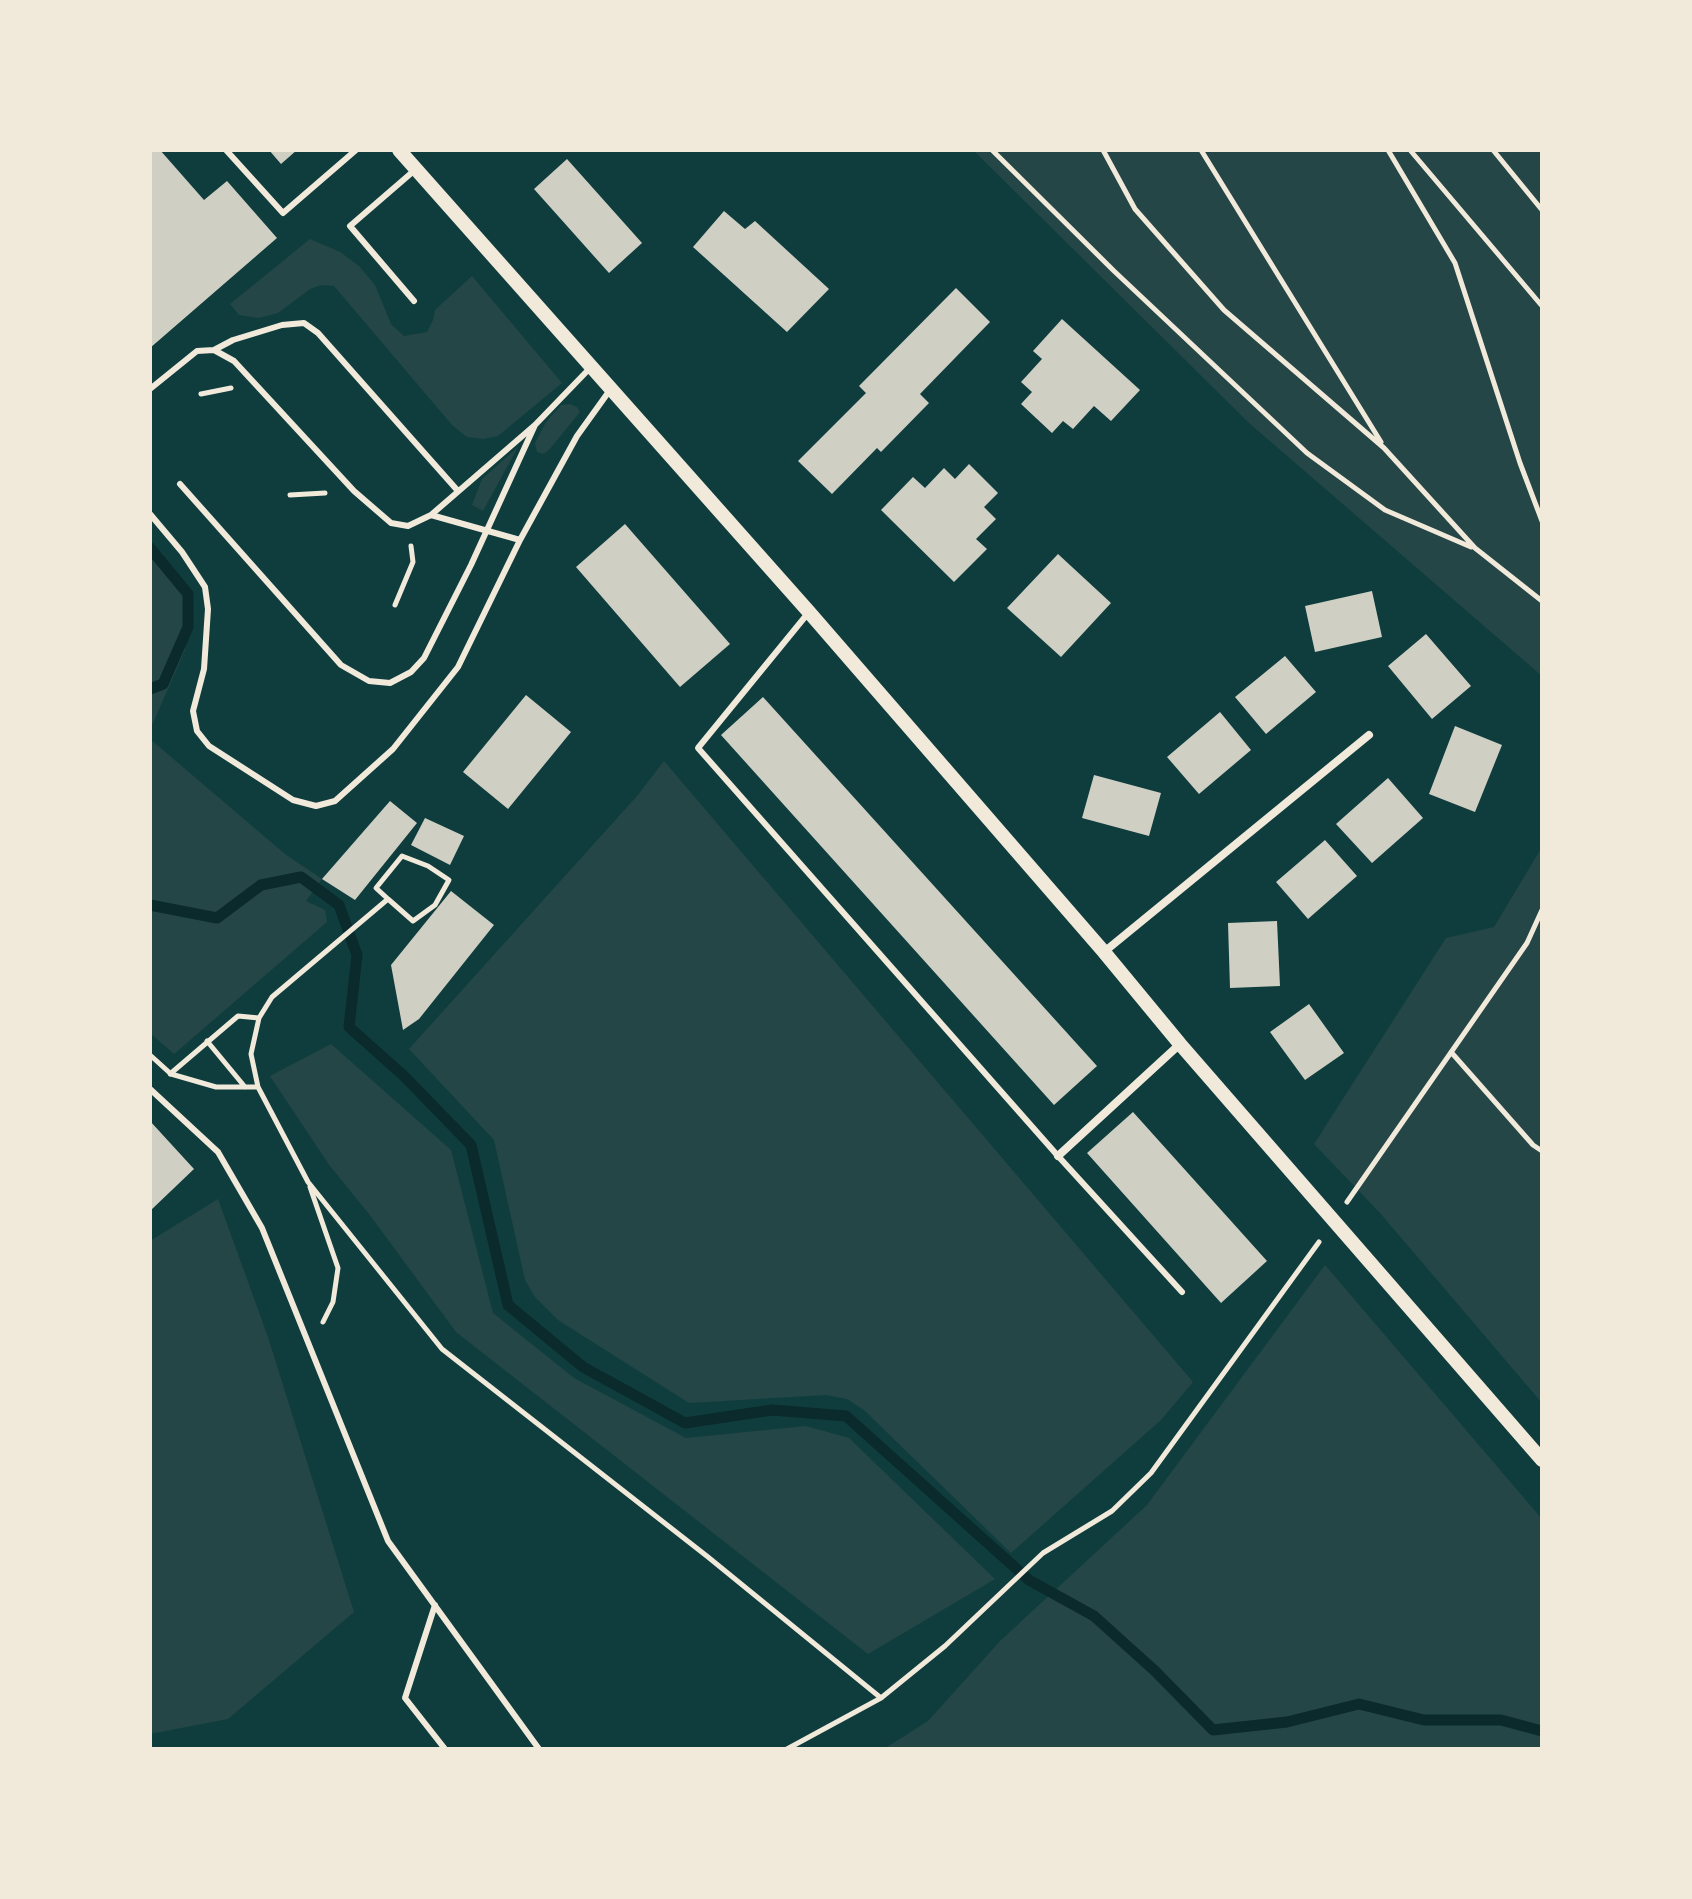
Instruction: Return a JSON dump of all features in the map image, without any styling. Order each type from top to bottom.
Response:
[{"type":"street","points":[[399,150],[809,612],[1542,1460]]},
{"type":"street","points":[[1104,952],[1369,735]]},
{"type":"street","points":[[1058,1156],[1180,1044]]},
{"type":"lane","points":[[226,150],[283,213],[356,150]]},
{"type":"lane","points":[[414,301],[350,226],[416,169]]},
{"type":"lane","points":[[150,389],[197,351],[214,350],[233,340],[282,325],[304,323],[318,333],[458,491]]},
{"type":"lane","points":[[214,350],[234,361],[373,508],[391,523],[408,526],[431,515],[535,425],[591,367]]},
{"type":"lane","points":[[150,514],[182,552],[205,587],[208,609],[204,669],[193,711],[197,731],[209,746],[293,800],[316,806],[335,801],[393,749],[458,667],[520,540],[577,436],[610,390]]},
{"type":"lane","points":[[180,484],[341,665],[369,681],[390,683],[411,672],[424,658],[535,425]]},
{"type":"lane","points":[[431,515],[520,540]]},
{"type":"lane","points":[[809,612],[698,748],[1182,1292]]},
{"type":"lane","points":[[150,1089],[218,1152],[262,1228],[388,1541],[539,1749]]},
{"type":"lane","points":[[435,1605],[405,1698],[445,1749]]},
{"type":"path","points":[[992,150],[1114,271],[1307,453],[1385,510],[1475,548]]},
{"type":"path","points":[[1103,150],[1135,209],[1224,310],[1384,448],[1475,548],[1542,601]]},
{"type":"path","points":[[1201,150],[1384,448]]},
{"type":"path","points":[[1388,150],[1455,263],[1542,521]]},
{"type":"path","points":[[1410,150],[1542,306]]},
{"type":"path","points":[[1493,150],[1542,210]]},
{"type":"path","points":[[395,605],[413,562],[408,526]]},
{"type":"path","points":[[402,856],[428,866],[449,880],[435,905],[413,921],[388,899],[376,888],[402,856]]},
{"type":"path","points":[[311,1348],[333,1302],[338,1268],[308,1182],[258,1087],[251,1054],[259,1018],[272,997],[388,899]]},
{"type":"path","points":[[787,1749],[881,1698],[945,1646],[1043,1553],[1112,1511],[1151,1473],[1334,1221],[1527,943],[1542,910]]},
{"type":"path","points":[[171,1074],[238,1016],[259,1018]]},
{"type":"path","points":[[207,1041],[245,1087]]},
{"type":"path","points":[[1451,1052],[1533,1145],[1542,1151]]},
{"type":"path","points":[[150,1055],[171,1074],[216,1087],[258,1087]]},
{"type":"path","points":[[308,1182],[442,1349],[708,1557],[881,1698]]},
{"type":"shaded area","points":[[973,150],[1542,150],[1542,676],[1249,423]]},
{"type":"shaded area","points":[[310,239],[340,252],[359,266],[375,285],[391,324],[404,336],[427,332],[435,310],[472,276],[562,383],[498,436],[483,439],[467,437],[452,425],[334,286],[321,285],[310,289],[278,313],[259,318],[239,315],[230,304]]},
{"type":"shaded area","points":[[570,404],[580,412],[549,450],[543,454],[537,452],[535,443],[546,422],[561,405]]},
{"type":"shaded area","points":[[518,447],[483,511],[472,505],[482,479]]},
{"type":"shaded area","points":[[150,542],[189,595],[185,650],[150,730]]},
{"type":"shaded area","points":[[150,739],[285,854],[322,879],[306,901],[325,910],[327,922],[174,1054],[150,1033]]},
{"type":"shaded area","points":[[664,761],[1193,1382],[1161,1420],[1011,1553],[864,1410],[847,1399],[826,1395],[689,1403],[558,1320],[535,1297],[525,1280],[494,1140],[409,1049],[637,796]]},
{"type":"shaded area","points":[[1542,847],[1542,1403],[1380,1213],[1314,1144],[1446,938],[1494,927]]},
{"type":"shaded area","points":[[331,1044],[451,1150],[493,1313],[574,1378],[686,1438],[806,1426],[849,1438],[995,1579],[868,1654],[456,1332],[330,1166],[270,1076]]},
{"type":"shaded area","points":[[218,1199],[268,1337],[354,1612],[228,1719],[150,1734],[150,1241]]},
{"type":"shaded area","points":[[1325,1265],[1542,1519],[1542,1749],[884,1749],[928,1721],[1000,1641],[1147,1505]]},
{"type":"building","points":[[150,150],[160,150],[204,200],[227,181],[277,238],[150,348]]},
{"type":"building","points":[[269,150],[297,150],[281,164]]},
{"type":"building","points":[[567,159],[642,243],[609,273],[534,189]]},
{"type":"building","points":[[724,211],[745,229],[755,221],[829,289],[787,332],[693,247]]},
{"type":"building","points":[[956,288],[990,322],[920,394],[929,403],[881,452],[877,448],[832,494],[798,461],[866,393],[859,386]]},
{"type":"building","points":[[1062,319],[1140,390],[1111,421],[1094,406],[1073,429],[1063,421],[1052,433],[1021,404],[1032,392],[1021,382],[1042,359],[1033,351]]},
{"type":"building","points":[[969,464],[998,493],[984,507],[996,519],[976,539],[987,549],[954,582],[881,510],[913,477],[925,488],[944,468],[955,479]]},
{"type":"building","points":[[625,524],[730,644],[680,687],[576,567]]},
{"type":"building","points":[[1058,554],[1111,603],[1061,657],[1007,608]]},
{"type":"building","points":[[1372,591],[1382,637],[1315,652],[1305,606]]},
{"type":"building","points":[[1426,634],[1471,686],[1432,719],[1388,666]]},
{"type":"building","points":[[1285,656],[1316,692],[1266,734],[1235,697]]},
{"type":"building","points":[[526,695],[571,732],[508,809],[463,772]]},
{"type":"building","points":[[763,697],[1097,1066],[1054,1105],[721,735]]},
{"type":"building","points":[[1220,712],[1251,750],[1199,794],[1167,757]]},
{"type":"building","points":[[1455,726],[1502,745],[1475,812],[1429,794]]},
{"type":"building","points":[[1094,775],[1161,793],[1149,836],[1082,818]]},
{"type":"building","points":[[1388,778],[1423,818],[1372,863],[1336,824]]},
{"type":"building","points":[[390,801],[417,823],[355,900],[322,879]]},
{"type":"building","points":[[425,818],[464,836],[450,865],[411,845]]},
{"type":"building","points":[[1325,840],[1357,876],[1308,919],[1276,882]]},
{"type":"building","points":[[451,891],[494,925],[419,1019],[403,1030],[391,965]]},
{"type":"building","points":[[1277,921],[1280,986],[1230,988],[1228,923]]},
{"type":"building","points":[[1309,1004],[1344,1053],[1305,1080],[1270,1032]]},
{"type":"building","points":[[1133,1112],[1267,1261],[1221,1303],[1087,1153]]},
{"type":"building","points":[[150,1121],[194,1169],[150,1211]]},
{"type":"waterway","points":[[150,548],[188,594],[188,627],[163,684],[150,689]]},
{"type":"waterway","points":[[150,905],[217,918],[261,885],[301,877],[339,905],[357,955],[349,1027],[404,1076],[471,1145],[508,1305],[583,1367],[685,1423],[772,1410],[846,1416],[1029,1580],[1094,1616],[1155,1671],[1213,1730],[1287,1722],[1359,1704],[1424,1720],[1501,1720],[1542,1731]]}]
